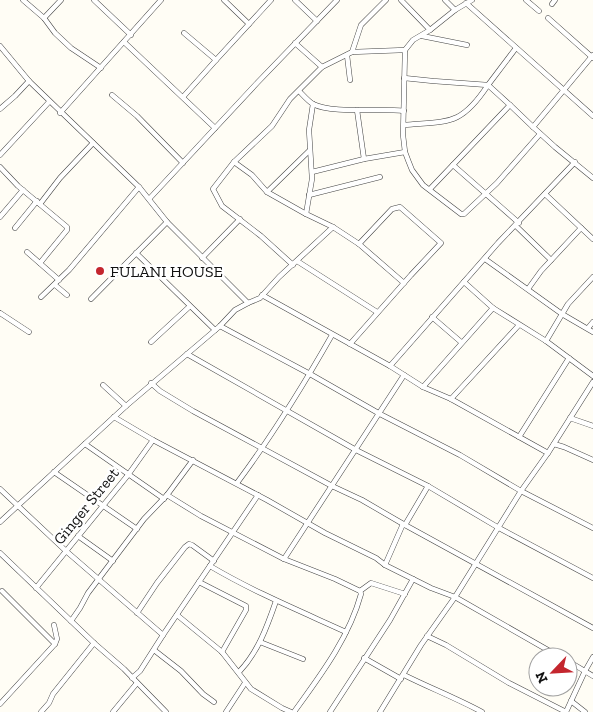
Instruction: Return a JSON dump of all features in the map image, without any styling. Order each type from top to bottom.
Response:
[{"type":"street","points":[[23,0],[44,18],[71,48],[101,68]]},
{"type":"street","points":[[44,18],[61,0]]},
{"type":"street","points":[[94,0],[131,34]]},
{"type":"street","points":[[60,113],[161,0]]},
{"type":"street","points":[[224,0],[249,24]]},
{"type":"street","points":[[183,97],[271,0]]},
{"type":"street","points":[[294,0],[317,21]]},
{"type":"street","points":[[150,198],[336,0]]},
{"type":"street","points":[[352,52],[361,25],[386,0]]},
{"type":"street","points":[[401,0],[430,30]]},
{"type":"street","points":[[445,0],[455,10]]},
{"type":"street","points":[[472,0],[455,10],[422,36],[413,40],[405,50],[405,152],[417,178],[461,214],[467,212],[520,159],[540,134]]},
{"type":"street","points":[[526,0],[539,11]]},
{"type":"street","points":[[466,3],[593,116]]},
{"type":"street","points":[[533,127],[593,57],[548,18]]},
{"type":"street","points":[[184,33],[216,60]]},
{"type":"street","points":[[422,36],[467,45]]},
{"type":"street","points":[[124,42],[215,128]]},
{"type":"street","points":[[295,43],[322,67]]},
{"type":"street","points":[[0,46],[49,102],[150,198],[167,222],[248,302]]},
{"type":"street","points":[[404,125],[445,122],[460,117],[475,104],[516,48]]},
{"type":"street","points":[[377,312],[295,263],[220,204],[213,189],[234,162],[272,126],[290,100],[322,67],[352,52],[405,50]]},
{"type":"street","points":[[346,55],[350,80]]},
{"type":"street","points":[[404,78],[433,82],[488,85],[540,134],[593,178]]},
{"type":"street","points":[[0,109],[29,81]]},
{"type":"street","points":[[298,91],[313,104],[331,108],[404,111]]},
{"type":"street","points":[[112,95],[183,163]]},
{"type":"street","points":[[0,155],[49,102]]},
{"type":"street","points":[[306,214],[312,172],[309,130],[313,104]]},
{"type":"street","points":[[430,189],[510,105]]},
{"type":"street","points":[[357,110],[364,159]]},
{"type":"street","points":[[15,228],[93,143]]},
{"type":"street","points":[[267,192],[309,151]]},
{"type":"street","points":[[312,172],[364,159],[405,152]]},
{"type":"street","points":[[234,162],[252,175],[267,192],[333,227],[359,244],[404,282]]},
{"type":"street","points":[[390,366],[432,317],[575,162]]},
{"type":"street","points":[[453,165],[517,224],[551,260]]},
{"type":"street","points":[[0,167],[23,190],[68,228],[40,262]]},
{"type":"street","points":[[309,195],[380,177]]},
{"type":"street","points":[[41,297],[55,285],[139,187]]},
{"type":"street","points":[[0,217],[23,190]]},
{"type":"street","points":[[545,194],[593,239]]},
{"type":"street","points":[[350,344],[441,243],[400,207],[392,209],[359,244]]},
{"type":"street","points":[[202,258],[240,218]]},
{"type":"street","points":[[91,299],[167,222]]},
{"type":"street","points":[[0,522],[151,383],[220,326],[235,310],[248,302],[257,300],[333,227]]},
{"type":"street","points":[[528,290],[551,260],[581,228]]},
{"type":"street","points":[[27,252],[59,280]]},
{"type":"street","points":[[136,253],[214,330]]},
{"type":"street","points":[[485,259],[562,314],[593,332]]},
{"type":"street","points":[[546,341],[571,301],[593,277]]},
{"type":"street","points":[[464,282],[493,308],[546,341],[593,376]]},
{"type":"street","points":[[55,285],[67,295]]},
{"type":"street","points":[[262,295],[390,366],[423,387],[451,399],[548,453]]},
{"type":"street","points":[[151,342],[189,306]]},
{"type":"street","points":[[423,387],[493,308]]},
{"type":"street","points":[[0,313],[29,332]]},
{"type":"street","points":[[432,317],[461,342]]},
{"type":"street","points":[[588,328],[593,322]]},
{"type":"street","points":[[451,399],[519,325]]},
{"type":"street","points":[[220,326],[380,414],[460,455],[521,491],[593,528]]},
{"type":"street","points":[[237,483],[310,374],[332,335]]},
{"type":"street","points":[[187,354],[356,450],[428,486],[499,528],[593,578]]},
{"type":"street","points":[[519,437],[569,358]]},
{"type":"street","points":[[284,559],[404,376]]},
{"type":"street","points":[[381,712],[427,636],[455,597],[521,491],[554,444],[593,382]]},
{"type":"street","points":[[151,383],[172,399],[332,486],[362,500],[593,628]]},
{"type":"street","points":[[103,385],[126,406]]},
{"type":"street","points":[[114,417],[153,440],[237,483],[308,524],[431,588],[455,597],[542,647]]},
{"type":"street","points":[[570,418],[593,426]]},
{"type":"street","name":"Ginger Street","points":[[36,588],[128,475],[153,440]]},
{"type":"street","points":[[85,444],[128,475],[201,516],[284,559],[360,591]]},
{"type":"street","points":[[554,444],[593,460]]},
{"type":"street","points":[[71,621],[98,579],[166,497],[193,460]]},
{"type":"street","points":[[54,472],[138,529]]},
{"type":"street","points":[[386,565],[404,524],[428,486]]},
{"type":"street","points":[[0,489],[66,551],[163,635]]},
{"type":"street","points":[[132,678],[140,671],[258,495]]},
{"type":"street","points":[[78,536],[113,560]]},
{"type":"street","points":[[137,613],[157,583],[187,545],[192,545],[214,561]]},
{"type":"street","points":[[0,553],[94,643],[124,668],[166,712]]},
{"type":"street","points":[[210,566],[276,601],[346,632]]},
{"type":"street","points":[[330,712],[406,594],[413,579]]},
{"type":"street","points":[[199,582],[246,606],[246,610],[222,652]]},
{"type":"street","points":[[360,591],[372,583],[406,594]]},
{"type":"street","points":[[2,591],[55,644]]},
{"type":"street","points":[[178,615],[222,652],[251,689],[280,710],[292,712],[313,685],[346,632],[360,599],[360,591]]},
{"type":"street","points":[[239,672],[253,657],[276,601]]},
{"type":"street","points":[[0,704],[55,644],[57,639],[54,625]]},
{"type":"street","points":[[427,636],[566,712],[593,657]]},
{"type":"street","points":[[260,642],[303,659]]},
{"type":"street","points":[[41,712],[94,643]]},
{"type":"street","points":[[154,650],[181,671],[203,694],[214,702]]},
{"type":"street","points":[[364,658],[403,677],[458,699],[482,712]]},
{"type":"street","points":[[578,667],[593,676]]},
{"type":"street","points":[[113,712],[137,683]]},
{"type":"street","points":[[226,712],[245,683]]},
{"type":"street","points":[[571,701],[585,712]]},
{"type":"place","name":"FULANI HOUSE","points":[[100,271]]}]
